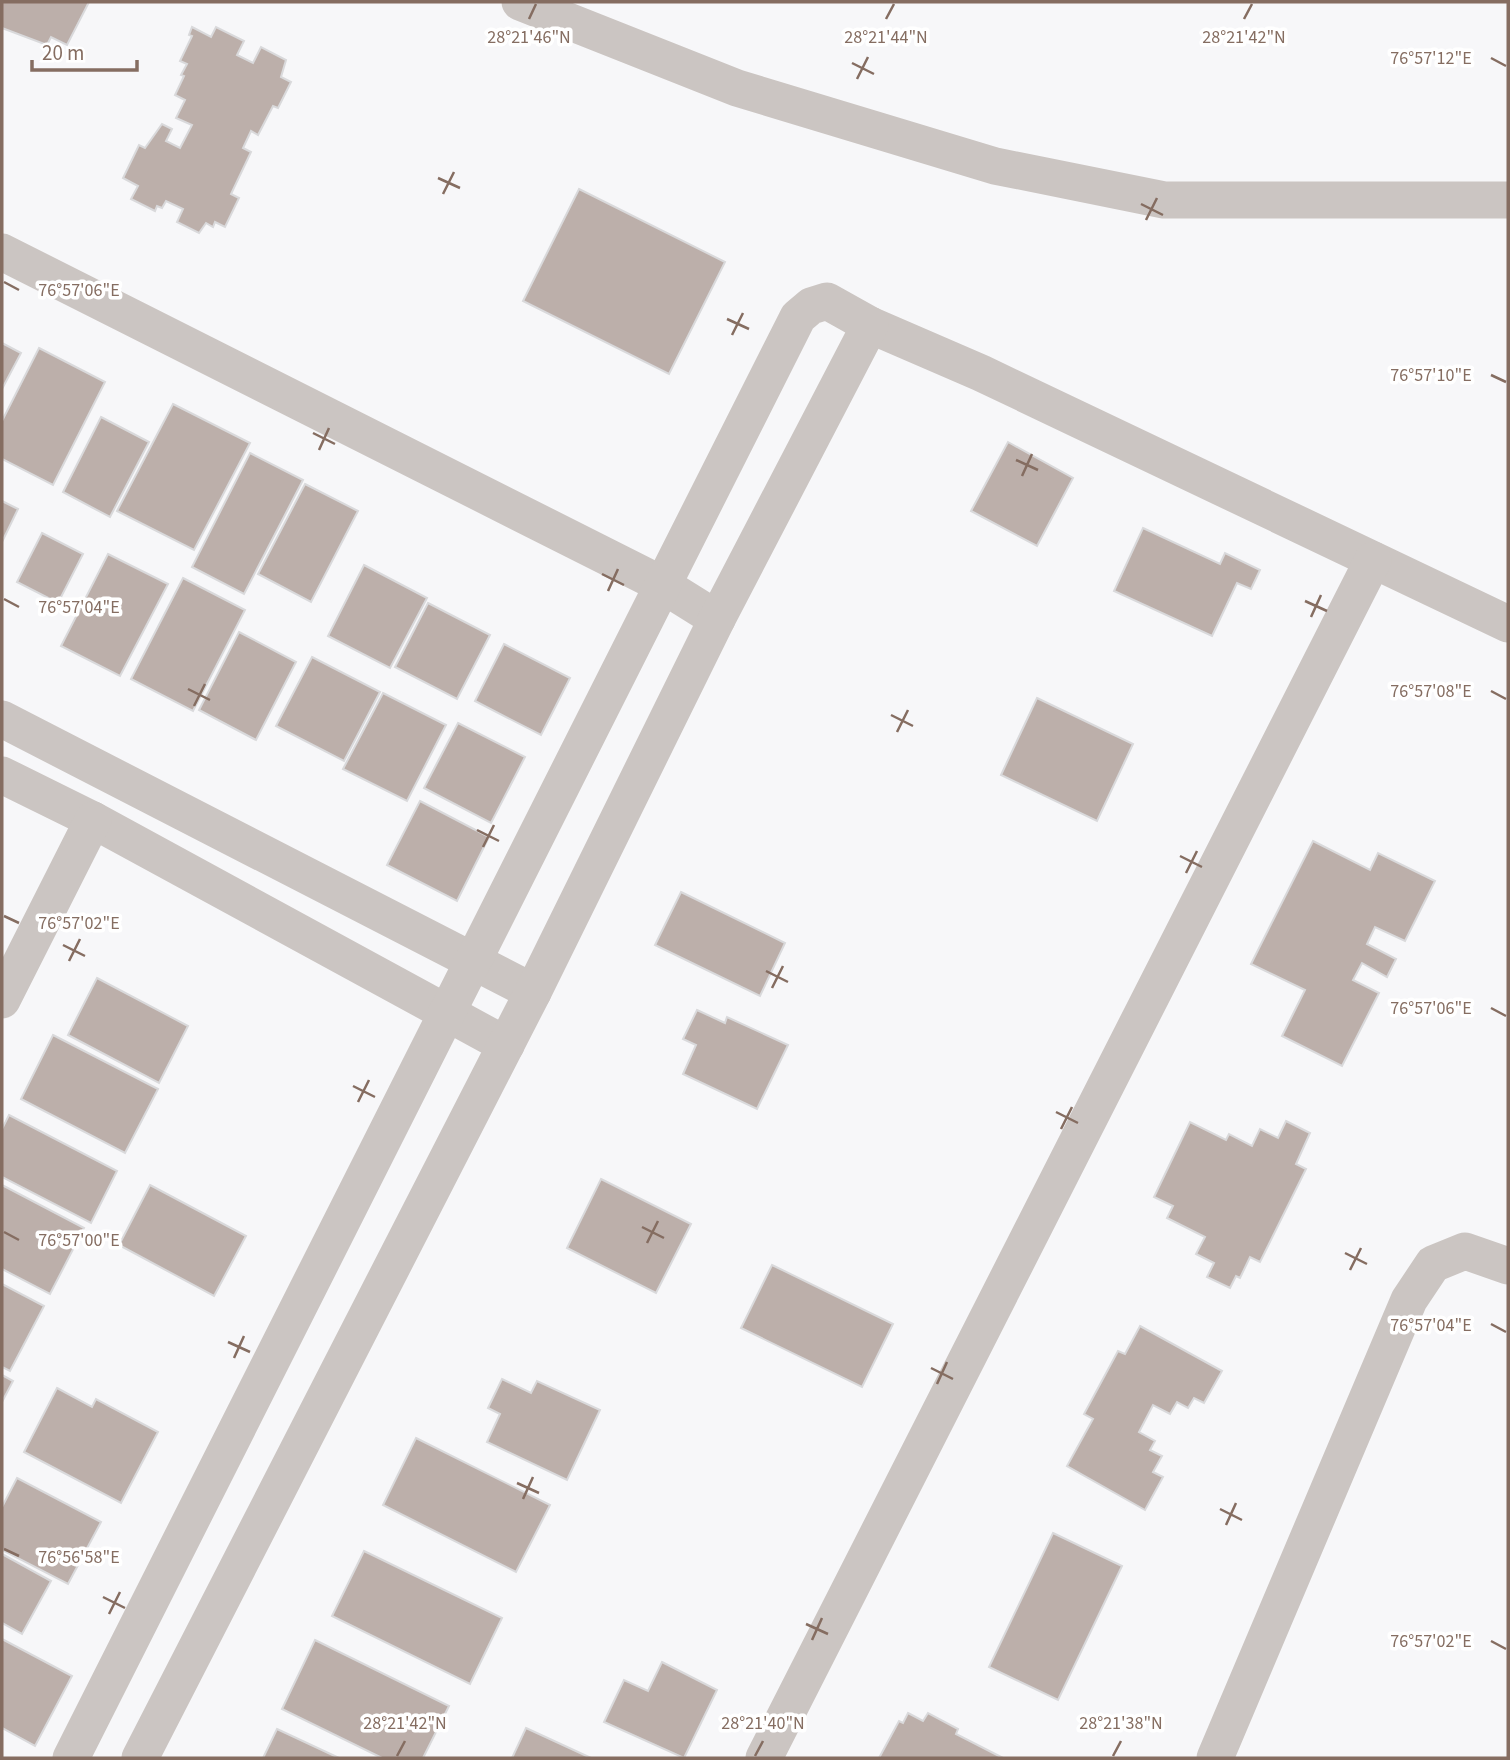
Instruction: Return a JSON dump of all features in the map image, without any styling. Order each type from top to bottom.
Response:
[{"type":"street","points":[[520,2],[737,88],[1008,169],[1164,200],[1508,200]]},
{"type":"street","points":[[2,252],[661,584],[717,620]]},
{"type":"street","points":[[71,1758],[272,1364],[661,584],[798,317],[811,306],[827,301],[870,325],[982,373],[1508,624]]},
{"type":"street","points":[[140,1758],[533,992],[717,620],[870,325]]},
{"type":"street","points":[[764,1758],[1373,560]]},
{"type":"street","points":[[2,719],[533,992]]},
{"type":"street","points":[[2,775],[93,820],[506,1045]]},
{"type":"street","points":[[2,1000],[93,820]]},
{"type":"street","points":[[1215,1758],[1409,1300],[1433,1264],[1465,1251],[1508,1266]]},
{"type":"building","points":[[2,2],[89,2],[67,45],[51,37],[47,45],[2,28]]},
{"type":"building","points":[[192,27],[211,37],[216,27],[244,41],[237,55],[253,63],[261,47],[286,60],[281,77],[291,82],[278,108],[273,106],[258,135],[251,131],[243,148],[251,152],[231,194],[239,198],[225,227],[215,222],[213,227],[206,223],[199,233],[177,222],[183,209],[166,201],[162,208],[157,206],[155,211],[131,199],[138,186],[123,178],[139,145],[145,148],[162,124],[172,129],[166,141],[180,148],[192,125],[176,118],[185,100],[175,95],[187,64],[180,61],[192,36],[189,35]]},
{"type":"building","points":[[579,189],[725,262],[669,374],[523,301]]},
{"type":"building","points":[[2,343],[21,353],[2,389]]},
{"type":"building","points":[[39,348],[105,382],[53,485],[2,459],[2,421]]},
{"type":"building","points":[[173,404],[250,443],[194,550],[117,511]]},
{"type":"building","points":[[101,417],[149,442],[110,517],[63,492]]},
{"type":"building","points":[[1008,442],[1073,478],[1037,546],[971,511]]},
{"type":"building","points":[[250,453],[303,480],[244,594],[192,567]]},
{"type":"building","points":[[305,484],[358,511],[311,602],[258,574]]},
{"type":"building","points":[[2,501],[18,509],[2,542]]},
{"type":"building","points":[[1143,528],[1220,564],[1225,553],[1260,570],[1251,589],[1237,583],[1212,636],[1114,591]]},
{"type":"building","points":[[42,533],[83,554],[58,603],[17,582]]},
{"type":"building","points":[[108,554],[168,584],[120,676],[61,646]]},
{"type":"building","points":[[364,565],[427,598],[390,668],[328,636]]},
{"type":"building","points":[[183,578],[245,610],[193,711],[131,679]]},
{"type":"building","points":[[428,603],[490,635],[457,699],[395,667]]},
{"type":"building","points":[[239,632],[296,662],[256,740],[199,710]]},
{"type":"building","points":[[504,644],[570,678],[541,735],[475,701]]},
{"type":"building","points":[[312,657],[380,692],[344,761],[276,726]]},
{"type":"building","points":[[383,693],[446,725],[407,801],[343,769]]},
{"type":"building","points":[[1037,698],[1133,744],[1097,821],[1001,775]]},
{"type":"building","points":[[458,723],[525,757],[491,823],[424,788]]},
{"type":"building","points":[[420,801],[489,837],[457,901],[387,865]]},
{"type":"building","points":[[1313,841],[1370,870],[1378,853],[1435,881],[1405,941],[1375,927],[1367,944],[1396,959],[1387,977],[1362,963],[1353,980],[1379,993],[1342,1066],[1282,1036],[1305,990],[1251,964]]},
{"type":"building","points":[[681,892],[785,943],[760,996],[655,945]]},
{"type":"building","points":[[97,978],[188,1026],[159,1083],[68,1035]]},
{"type":"building","points":[[697,1010],[725,1023],[727,1017],[788,1045],[757,1109],[683,1074],[696,1045],[683,1039]]},
{"type":"building","points":[[53,1035],[158,1089],[125,1153],[21,1099]]},
{"type":"building","points":[[9,1115],[117,1171],[91,1223],[2,1177],[2,1129]]},
{"type":"building","points":[[1286,1121],[1310,1133],[1296,1164],[1306,1169],[1260,1262],[1250,1257],[1240,1278],[1236,1276],[1230,1288],[1207,1277],[1214,1263],[1196,1254],[1205,1237],[1167,1218],[1173,1206],[1154,1197],[1190,1122],[1226,1140],[1229,1134],[1252,1146],[1260,1129],[1278,1138]]},
{"type":"building","points":[[601,1179],[691,1224],[656,1293],[567,1248]]},
{"type":"building","points":[[2,1185],[84,1228],[50,1294],[2,1269]]},
{"type":"building","points":[[150,1185],[246,1236],[214,1296],[119,1245]]},
{"type":"building","points":[[772,1265],[893,1324],[862,1387],[741,1328]]},
{"type":"building","points":[[2,1284],[44,1306],[10,1371],[2,1367]]},
{"type":"building","points":[[1140,1326],[1222,1371],[1204,1403],[1194,1398],[1188,1408],[1177,1402],[1170,1414],[1153,1405],[1139,1432],[1155,1441],[1150,1450],[1162,1456],[1153,1472],[1163,1477],[1145,1510],[1067,1466],[1093,1419],[1084,1414],[1118,1351],[1125,1354]]},
{"type":"building","points":[[2,1375],[13,1381],[2,1402]]},
{"type":"building","points":[[502,1379],[531,1393],[537,1381],[600,1410],[567,1480],[487,1442],[500,1414],[488,1408]]},
{"type":"building","points":[[57,1388],[92,1407],[96,1399],[158,1432],[121,1503],[24,1452]]},
{"type":"building","points":[[416,1438],[550,1505],[516,1572],[383,1505]]},
{"type":"building","points":[[17,1478],[101,1522],[68,1584],[2,1550],[2,1507]]},
{"type":"building","points":[[1053,1533],[1122,1566],[1058,1700],[989,1667]]},
{"type":"building","points":[[364,1551],[502,1618],[470,1684],[332,1616]]},
{"type":"building","points":[[2,1554],[51,1581],[22,1634],[2,1623]]},
{"type":"building","points":[[2,1639],[72,1676],[35,1746],[2,1728]]},
{"type":"building","points":[[315,1640],[449,1706],[423,1758],[382,1758],[282,1709]]},
{"type":"building","points":[[662,1662],[717,1690],[684,1758],[604,1722],[624,1680],[648,1691]]},
{"type":"building","points":[[908,1713],[923,1721],[928,1713],[958,1729],[956,1734],[1003,1758],[879,1758],[899,1721],[903,1723]]},
{"type":"building","points":[[526,1728],[591,1758],[512,1758]]},
{"type":"building","points":[[277,1729],[339,1758],[263,1758]]}]
